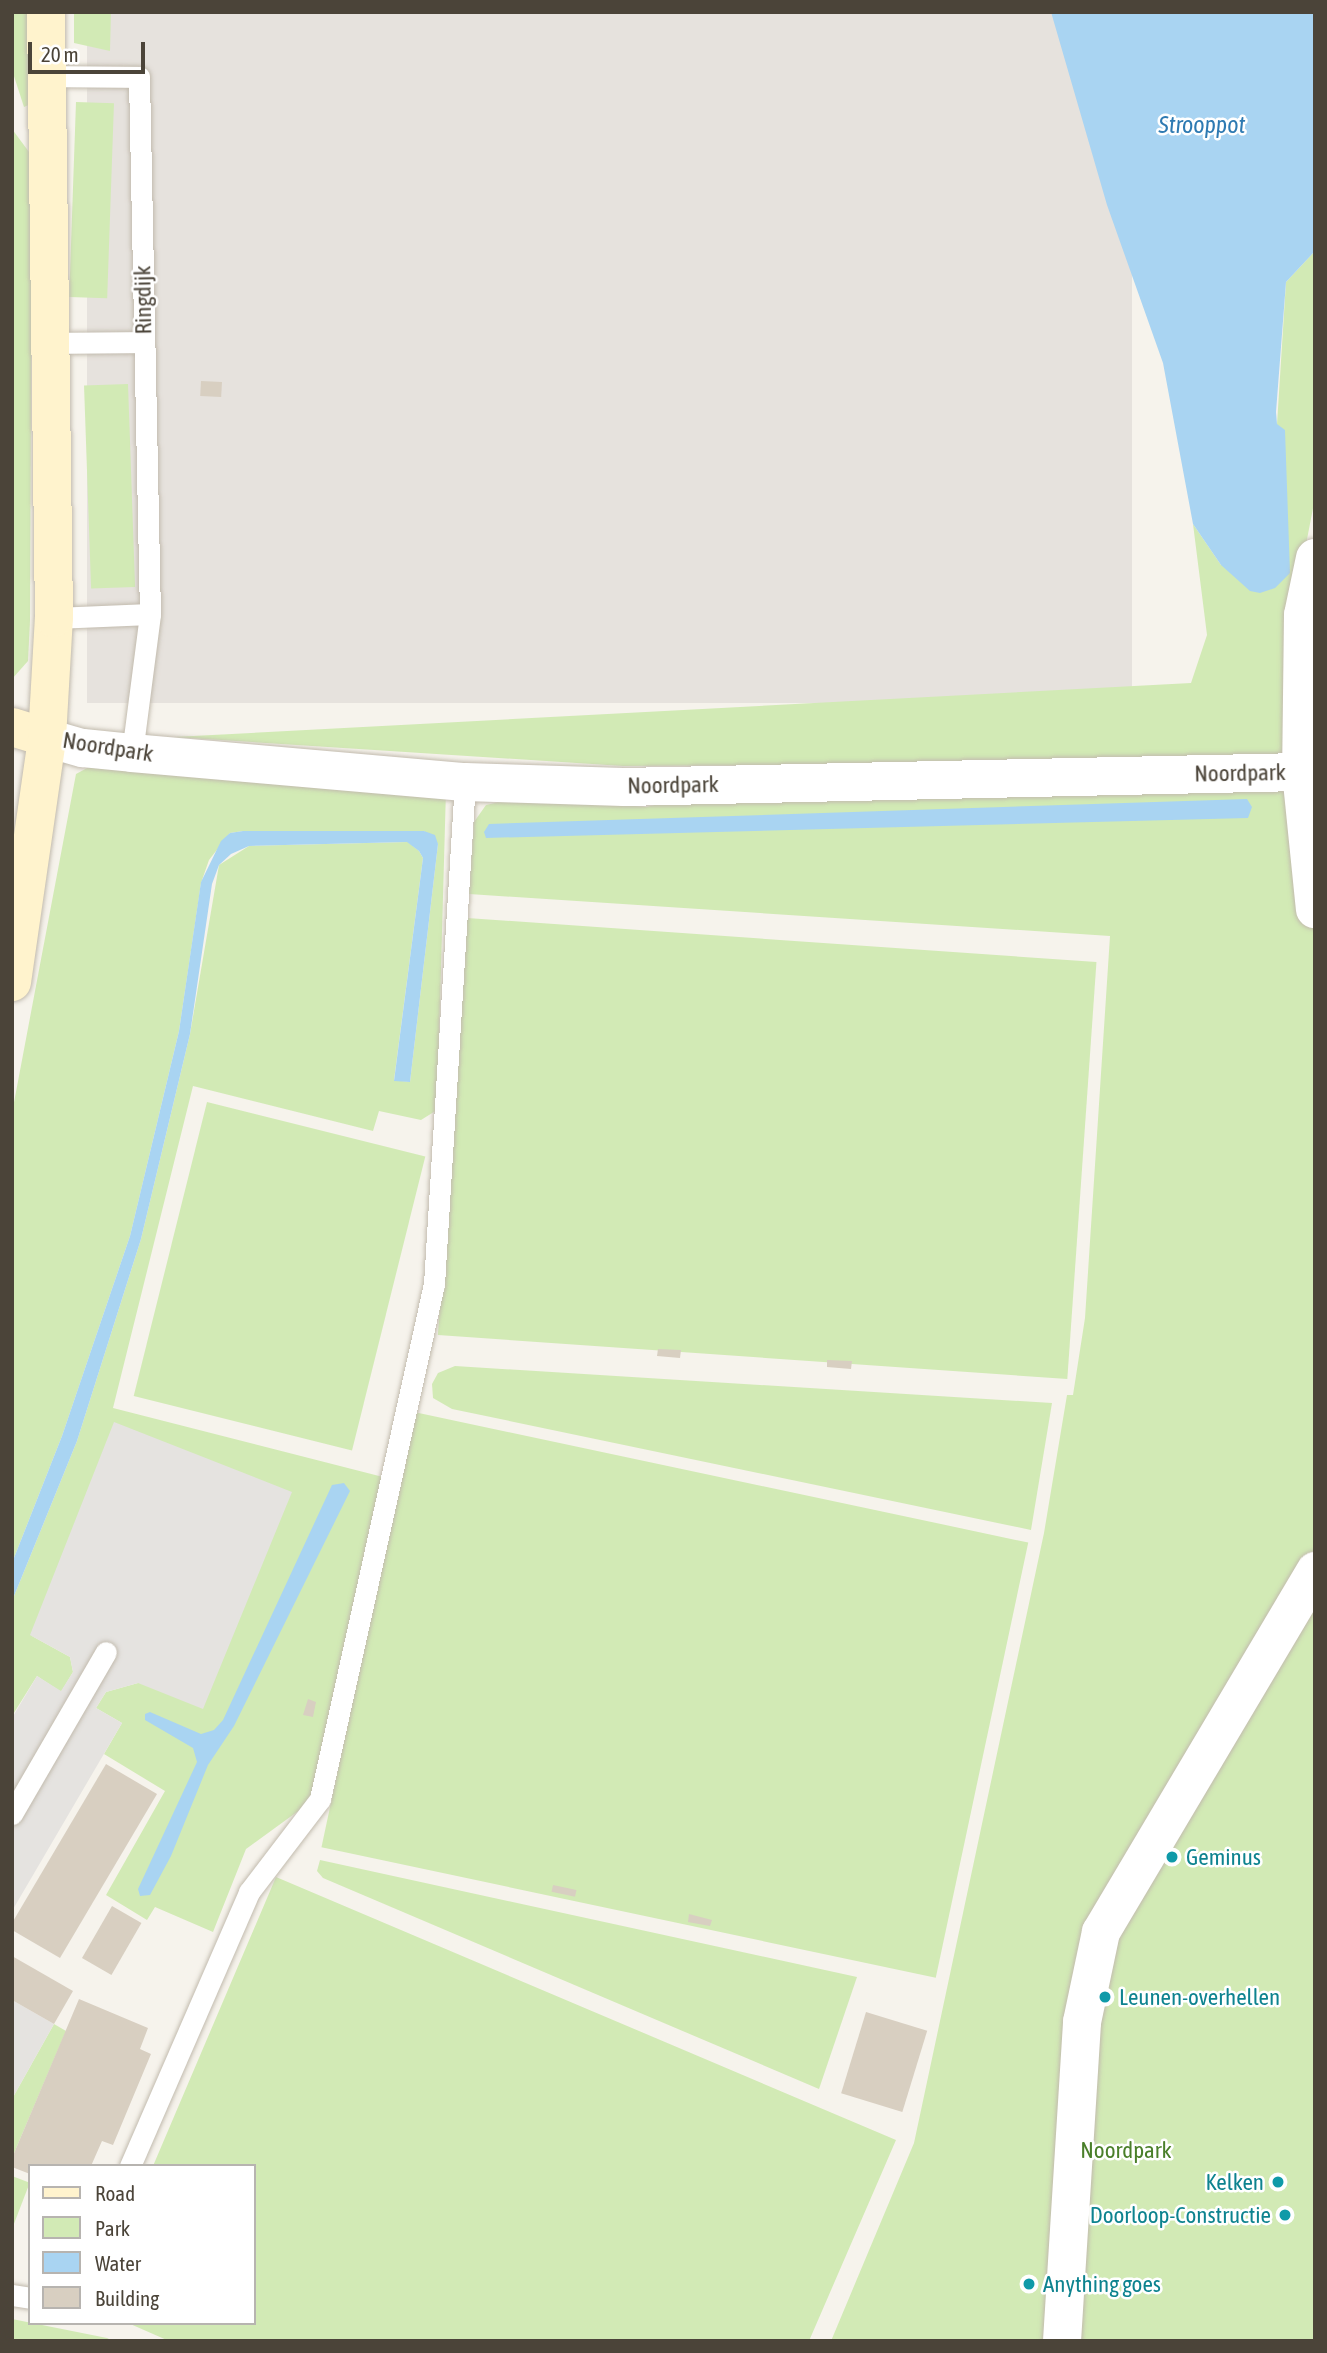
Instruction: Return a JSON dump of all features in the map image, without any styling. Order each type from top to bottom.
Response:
[{"type":"main road","points":[[12,982],[30,732],[54,618],[46,12]]},
{"type":"street","name":"Noordpark","points":[[1315,558],[1303,615],[1301,772],[1315,909]]},
{"type":"street","name":"Noordpark","points":[[30,732],[83,748],[465,782],[624,787],[1301,772]]},
{"type":"street","points":[[1062,2341],[1082,2022],[1101,1932],[1315,1571]]},
{"type":"lane","name":"Ringdijk","points":[[47,76],[139,77],[150,614],[132,753]]},
{"type":"lane","points":[[51,343],[144,342]]},
{"type":"lane","points":[[54,618],[150,614]]},
{"type":"lane","points":[[131,2164],[249,1892],[320,1800],[434,1284],[465,782]]},
{"type":"lane","points":[[12,1814],[106,1652]]},
{"type":"shaded area","points":[[87,12],[1132,12],[1132,703],[87,703]]},
{"type":"shaded area","points":[[114,1422],[292,1492],[203,1709],[138,1683],[106,1692],[96,1708],[122,1723],[12,1911],[12,1718],[37,1676],[61,1691],[73,1672],[70,1657],[30,1635]]},
{"type":"shaded area","points":[[12,2000],[54,2024],[12,2099]]},
{"type":"green space","points":[[12,12],[29,12],[31,104],[24,107],[12,70]]},
{"type":"green space","points":[[74,12],[111,12],[110,51],[74,43]]},
{"type":"green space","points":[[76,102],[114,103],[107,298],[69,297]]},
{"type":"green space","points":[[12,129],[32,156],[30,621],[28,661],[12,679]]},
{"type":"green space","name":"Noordpark","points":[[1315,251],[1315,498],[1296,596],[1315,604],[1315,2341],[831,2341],[914,2143],[1044,1533],[1067,1395],[1073,1395],[1085,1318],[1110,936],[469,894],[474,822],[486,805],[526,796],[646,807],[680,799],[1201,763],[623,766],[174,737],[1191,683],[1207,635],[1193,524],[1221,565],[1277,424],[1286,282]]},
{"type":"green space","points":[[128,384],[135,587],[91,588],[84,386]]},
{"type":"green space","points":[[89,767],[446,790],[437,1110],[421,1120],[379,1111],[373,1131],[193,1086],[113,1408],[383,1477],[312,1801],[246,1849],[213,1932],[155,1907],[147,1920],[106,1895],[165,1791],[104,1754],[122,1723],[96,1708],[106,1692],[138,1683],[30,1635],[70,1657],[73,1672],[61,1692],[37,1676],[12,1716],[12,1601],[77,1441],[141,1239],[190,1034],[219,865],[249,846],[408,842],[419,851],[423,858],[394,1080],[410,1082],[438,844],[424,831],[243,831],[230,833],[209,860],[201,883],[179,1031],[130,1236],[62,1436],[12,1563],[12,1113],[76,774]]},
{"type":"green space","points":[[467,918],[1096,962],[1067,1379],[438,1335]]},
{"type":"green space","points":[[207,1102],[425,1156],[352,1450],[134,1396]]},
{"type":"green space","points":[[455,1366],[1052,1403],[1031,1530],[452,1409],[433,1398],[432,1384],[438,1373]]},
{"type":"green space","points":[[414,1412],[1028,1543],[936,1978],[321,1847]]},
{"type":"green space","points":[[320,1860],[857,1977],[819,2089],[323,1878],[317,1871]]},
{"type":"green space","points":[[276,1877],[896,2140],[809,2341],[169,2341],[133,2325],[256,2325],[256,2164],[154,2164]]},
{"type":"green space","points":[[54,2024],[66,2031],[12,2158],[12,2099]]},
{"type":"green space","points":[[12,2176],[28,2182],[28,2187],[12,2229]]},
{"type":"green space","points":[[12,2319],[28,2322],[28,2325],[42,2325],[113,2341],[12,2341]]},
{"type":"water","name":"Strooppot","points":[[1051,12],[1315,12],[1315,251],[1286,282],[1276,412],[1277,424],[1285,430],[1290,573],[1275,588],[1260,593],[1250,591],[1221,565],[1193,524],[1163,363],[1107,205]]},
{"type":"water","points":[[1247,799],[1252,807],[1248,818],[486,838],[484,832],[489,824]]},
{"type":"water","points":[[424,831],[435,835],[438,844],[410,1082],[394,1081],[423,858],[419,851],[407,842],[249,846],[231,854],[219,865],[212,884],[190,1034],[141,1239],[77,1441],[12,1601],[12,1563],[62,1436],[130,1236],[179,1031],[201,882],[221,841],[230,833]]},
{"type":"water","points":[[344,1483],[350,1491],[234,1726],[208,1765],[171,1856],[150,1895],[140,1896],[138,1889],[197,1762],[193,1748],[145,1720],[145,1714],[150,1712],[201,1734],[214,1730],[223,1720],[332,1485]]},
{"type":"building","points":[[201,381],[222,382],[221,397],[200,396]]},
{"type":"building","points":[[658,1349],[681,1350],[680,1358],[657,1356]]},
{"type":"building","points":[[827,1360],[852,1361],[851,1369],[827,1367]]},
{"type":"building","points":[[308,1699],[316,1702],[313,1717],[303,1715]]},
{"type":"building","points":[[106,1764],[157,1794],[60,1958],[12,1930],[12,1923]]},
{"type":"building","points":[[553,1885],[576,1890],[575,1897],[552,1892]]},
{"type":"building","points":[[112,1906],[141,1923],[111,1975],[82,1958]]},
{"type":"building","points":[[689,1914],[712,1920],[710,1926],[688,1922]]},
{"type":"building","points":[[12,1956],[73,1991],[54,2024],[12,2000]]},
{"type":"building","points":[[79,1999],[148,2028],[140,2049],[151,2054],[113,2145],[102,2141],[92,2164],[28,2164],[28,2173],[12,2167],[12,2158]]},
{"type":"building","points":[[866,2012],[927,2031],[902,2112],[841,2093]]},
{"type":"place","name":"Geminus","points":[[1172,1857]]},
{"type":"place","name":"Leunen-overhellen","points":[[1105,1997]]},
{"type":"place","name":"Kelken","points":[[1278,2182]]},
{"type":"place","name":"Doorloop-Constructie","points":[[1285,2215]]},
{"type":"place","name":"Anything goes","points":[[1029,2284]]}]
